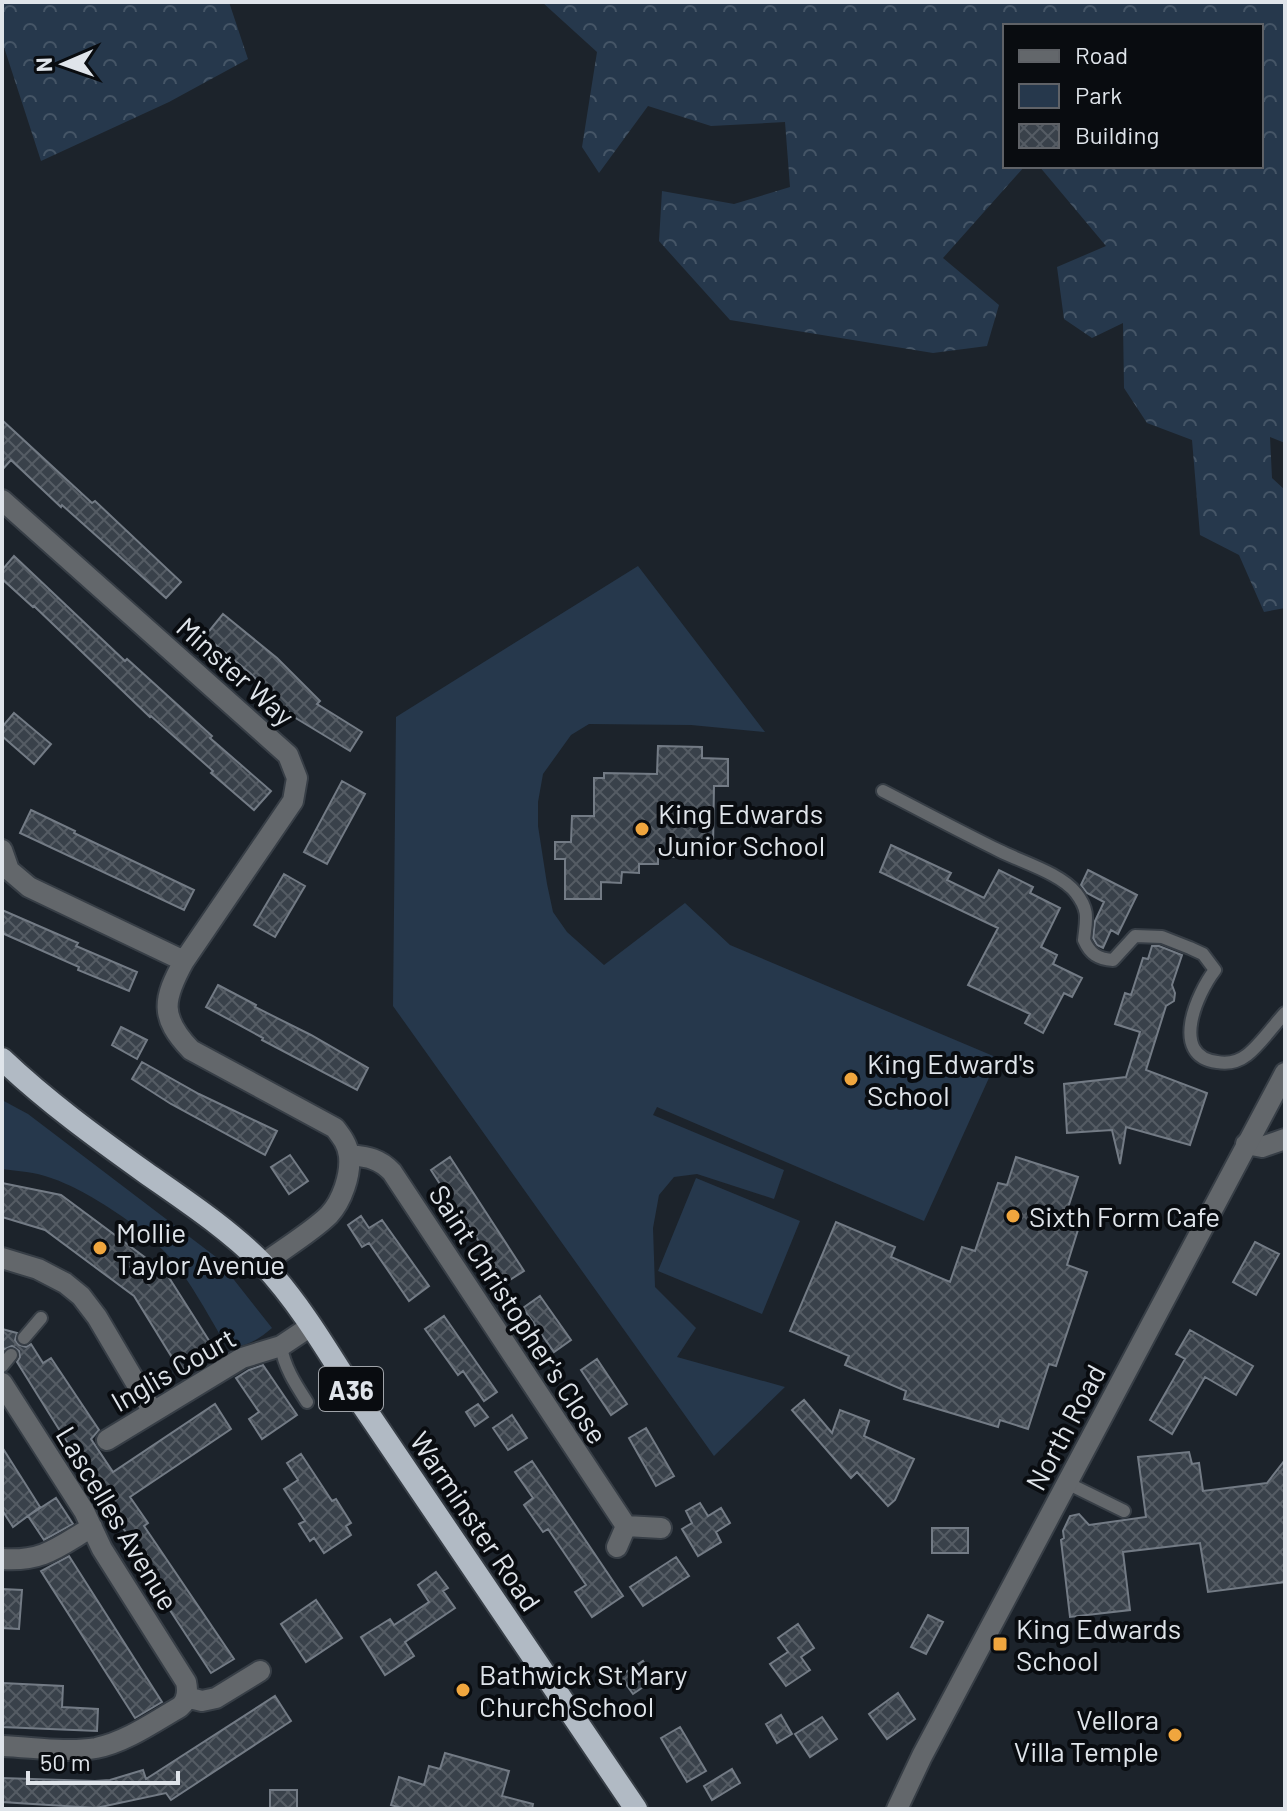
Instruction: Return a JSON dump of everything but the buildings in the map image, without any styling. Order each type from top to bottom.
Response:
[{"type":"highway","name":"Warminster Road","points":[[2,1059],[131,1162],[226,1230],[263,1264],[311,1326],[636,1809]]},
{"type":"street","name":"Minster Way","points":[[2,500],[288,755],[297,778],[293,801],[184,961],[169,988],[167,1013],[175,1034],[191,1050],[335,1128],[345,1140],[350,1155]]},
{"type":"street","points":[[2,850],[9,870],[29,887],[184,961]]},
{"type":"street","name":"North Road","points":[[897,1809],[922,1756],[1285,1073]]},
{"type":"street","points":[[1246,1144],[1262,1147],[1285,1139]]},
{"type":"street","points":[[263,1264],[327,1216],[337,1204],[348,1173],[350,1155]]},
{"type":"street","name":"Saint Christopher's Close","points":[[350,1155],[373,1157],[392,1172],[626,1526]]},
{"type":"street","points":[[2,1258],[38,1269],[65,1283],[81,1296],[97,1317],[153,1412]]},
{"type":"street","name":"Inglis Court","points":[[107,1440],[242,1358],[281,1346],[311,1326]]},
{"type":"street","name":"Lascelles Avenue","points":[[2,1383],[84,1511],[102,1549],[186,1689]]},
{"type":"street","points":[[617,1547],[626,1526],[661,1528]]},
{"type":"street","points":[[2,1559],[28,1560],[44,1555],[92,1527]]},
{"type":"street","points":[[186,1689],[202,1701],[216,1698],[260,1671]]},
{"type":"street","points":[[2,1746],[98,1747],[133,1734],[180,1707],[185,1703],[186,1689]]},
{"type":"lane","points":[[883,791],[998,851],[1066,882],[1077,893],[1086,911],[1088,920],[1084,940],[1094,955],[1103,960],[1113,960],[1135,936],[1147,935],[1162,937],[1203,954],[1215,970],[1200,993],[1189,1037],[1191,1047],[1201,1057],[1229,1064],[1246,1056],[1285,1013]]},
{"type":"lane","points":[[24,1338],[41,1318]]},
{"type":"lane","points":[[281,1346],[291,1377],[307,1402]]},
{"type":"lane","points":[[2,1366],[11,1355]]},
{"type":"lane","points":[[1067,1483],[1124,1511]]},
{"type":"green space","points":[[2,2],[229,2],[248,59],[169,102],[41,161],[2,41]]},
{"type":"green space","points":[[542,2],[1285,2],[1285,443],[1270,437],[1272,478],[1285,490],[1285,608],[1264,612],[1239,555],[1200,535],[1192,440],[1147,423],[1124,388],[1123,323],[1092,338],[1064,319],[1057,267],[1106,246],[1041,168],[1263,168],[1263,24],[1003,24],[1003,168],[1023,168],[943,258],[999,305],[987,346],[933,353],[730,320],[659,241],[662,191],[734,204],[790,187],[785,122],[711,126],[648,106],[599,173],[582,147],[597,52]]},
{"type":"green space","points":[[638,566],[765,732],[691,725],[589,724],[571,735],[543,774],[538,802],[538,826],[553,912],[567,932],[604,965],[685,903],[730,945],[998,1058],[924,1221],[657,1107],[653,1115],[784,1170],[774,1199],[697,1174],[674,1177],[659,1195],[653,1228],[655,1287],[696,1328],[677,1357],[785,1387],[714,1456],[393,1006],[396,717]]},
{"type":"green space","points":[[2,1100],[28,1114],[216,1257],[272,1328],[245,1345],[226,1345],[177,1266],[137,1227],[66,1184],[39,1174],[2,1169]]},
{"type":"green space","points":[[696,1178],[800,1221],[762,1314],[658,1271]]},
{"type":"place","name":"King Edwards Junior School","points":[[642,829]]},
{"type":"place","name":"King Edward's School","points":[[851,1079]]},
{"type":"place","name":"Sixth Form Cafe","points":[[1013,1216]]},
{"type":"place","name":"Mollie Taylor Avenue","points":[[100,1248]]},
{"type":"place","name":"King Edwards School","points":[[1000,1644]]},
{"type":"place","name":"Bathwick St Mary Church School","points":[[463,1690]]},
{"type":"place","name":"Vellora Villa Temple","points":[[1175,1735]]}]
